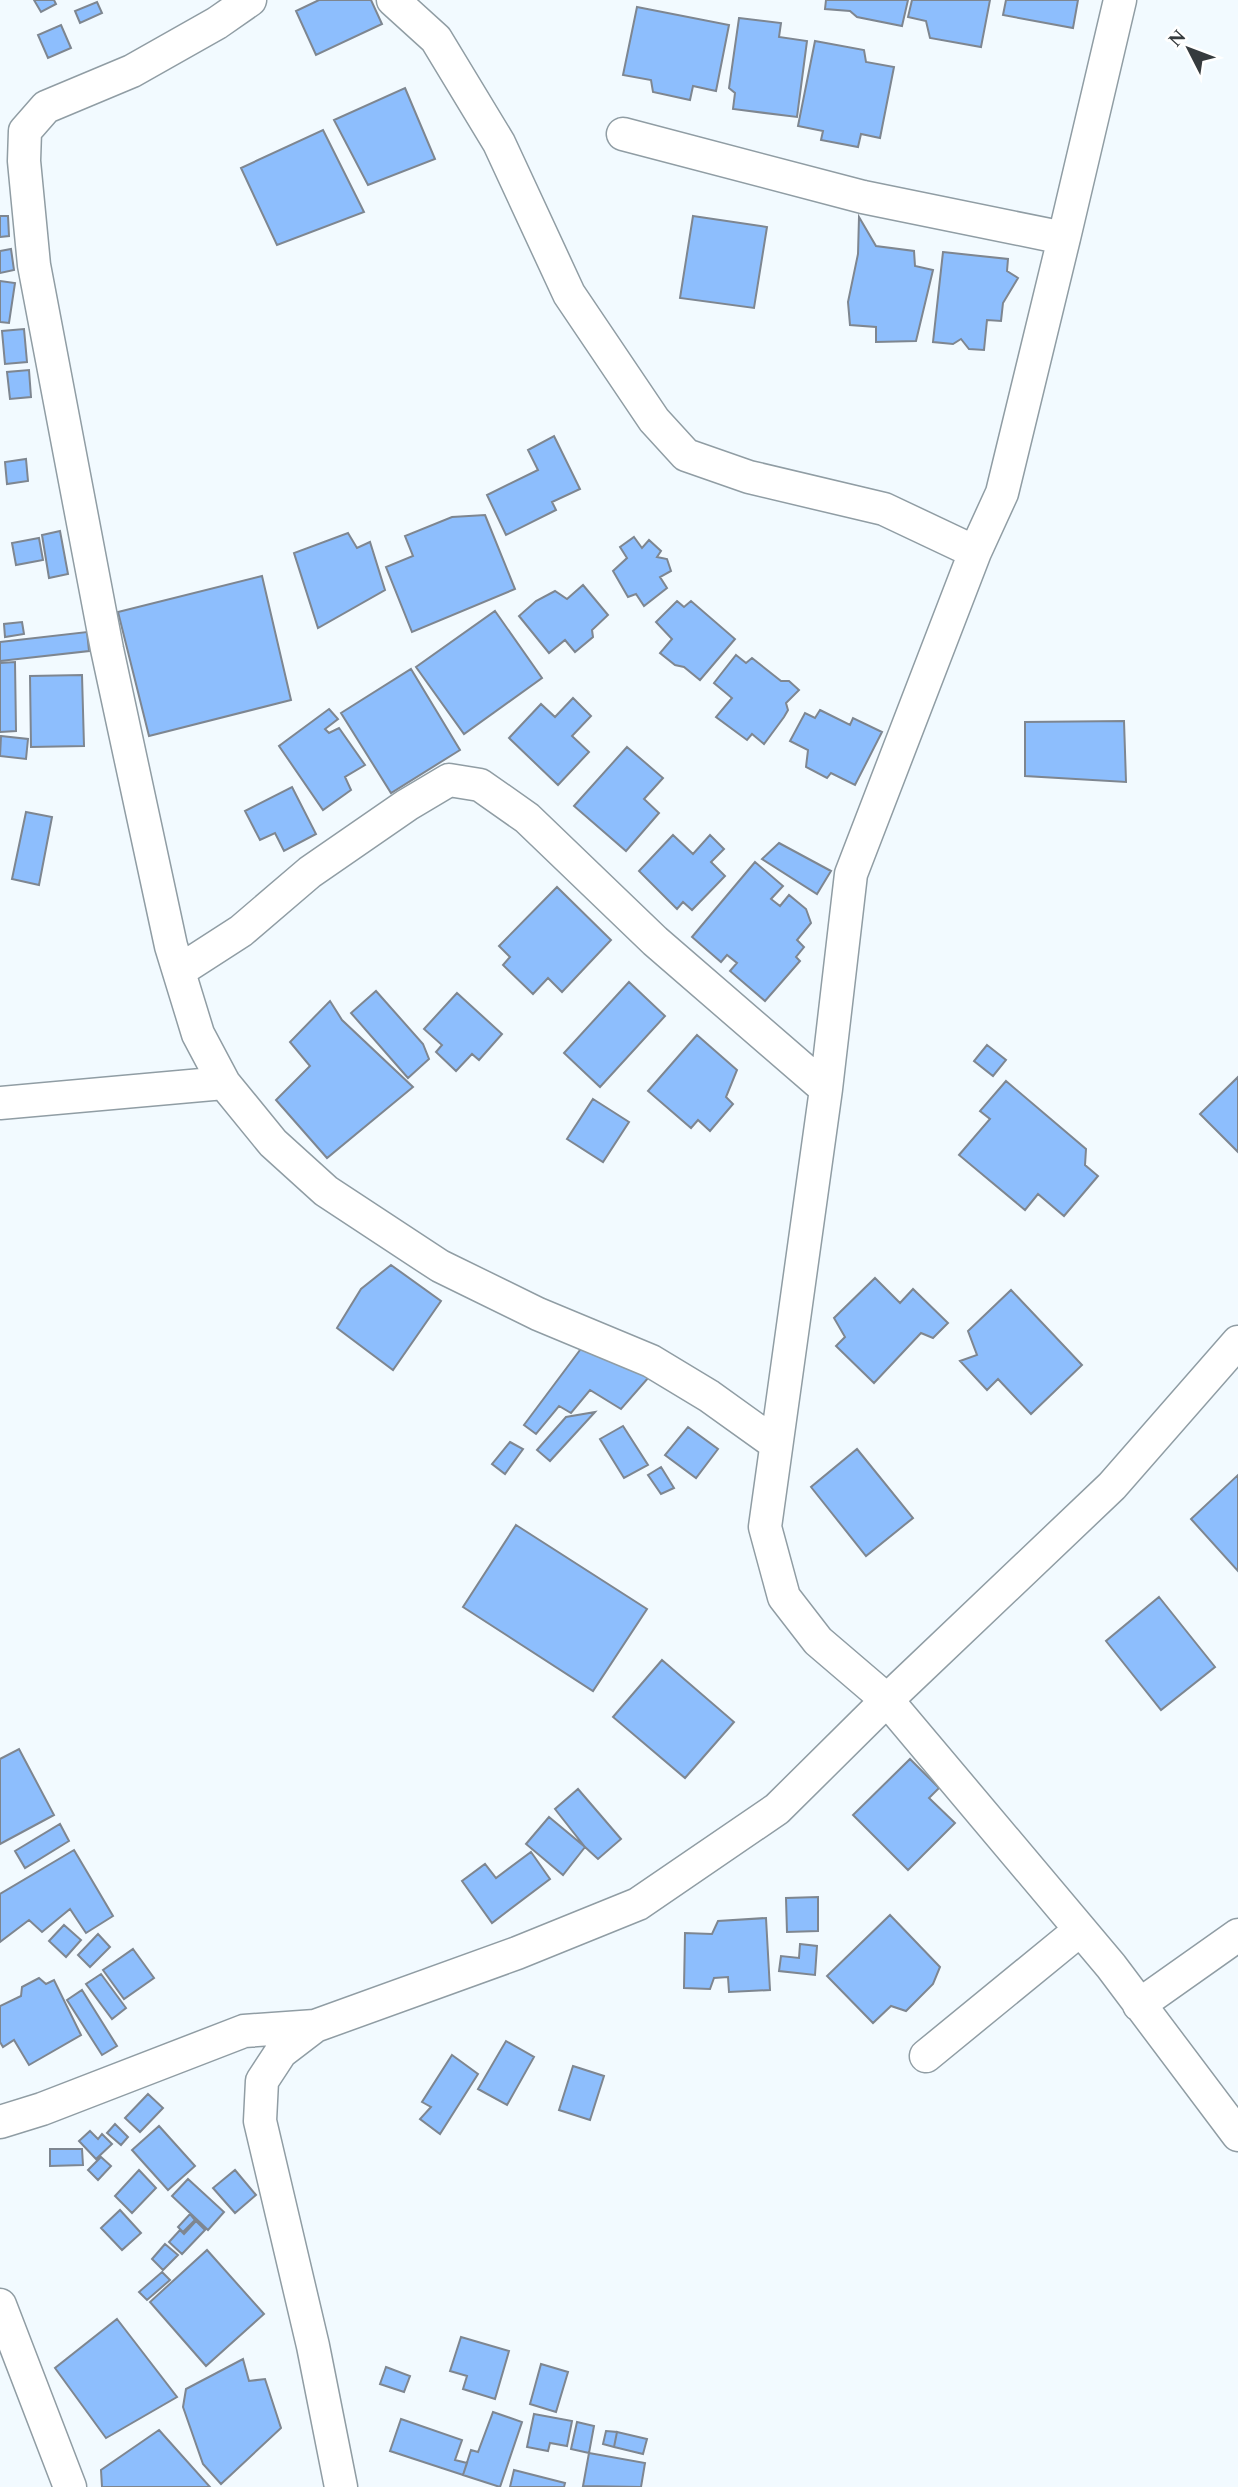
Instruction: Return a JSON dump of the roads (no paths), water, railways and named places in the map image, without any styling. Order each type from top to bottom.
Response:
[{"type":"street","points":[[250,0],[217,23],[132,71],[46,107],[25,131],[24,160],[34,265],[107,649],[171,946],[198,1034],[225,1083],[273,1143],[326,1191],[429,1258],[538,1314],[651,1361],[709,1396],[776,1444]]},
{"type":"street","points":[[393,0],[436,39],[499,143],[569,294],[654,420],[686,455],[749,477],[884,509],[975,552]]},
{"type":"street","points":[[1120,0],[1002,493],[975,552],[851,874],[826,1089],[765,1527],[784,1597],[818,1641],[887,1700],[1080,1930],[1238,2135]]},
{"type":"street","points":[[623,134],[863,197],[1064,238]]},
{"type":"street","points":[[179,971],[241,930],[310,872],[407,805],[449,780],[470,783],[480,785],[527,818],[655,941],[826,1089]]},
{"type":"street","points":[[0,1103],[225,1083]]},
{"type":"street","points":[[0,2122],[42,2109],[244,2031],[316,2026],[517,1953],[638,1904],[777,1809],[887,1700],[1112,1486],[1238,1342]]},
{"type":"street","points":[[926,2056],[1080,1930]]},
{"type":"street","points":[[1139,2005],[1238,1935]]},
{"type":"street","points":[[316,2026],[281,2052],[262,2081],[260,2121],[313,2346],[341,2487]]},
{"type":"street","points":[[0,2305],[70,2487]]}]
